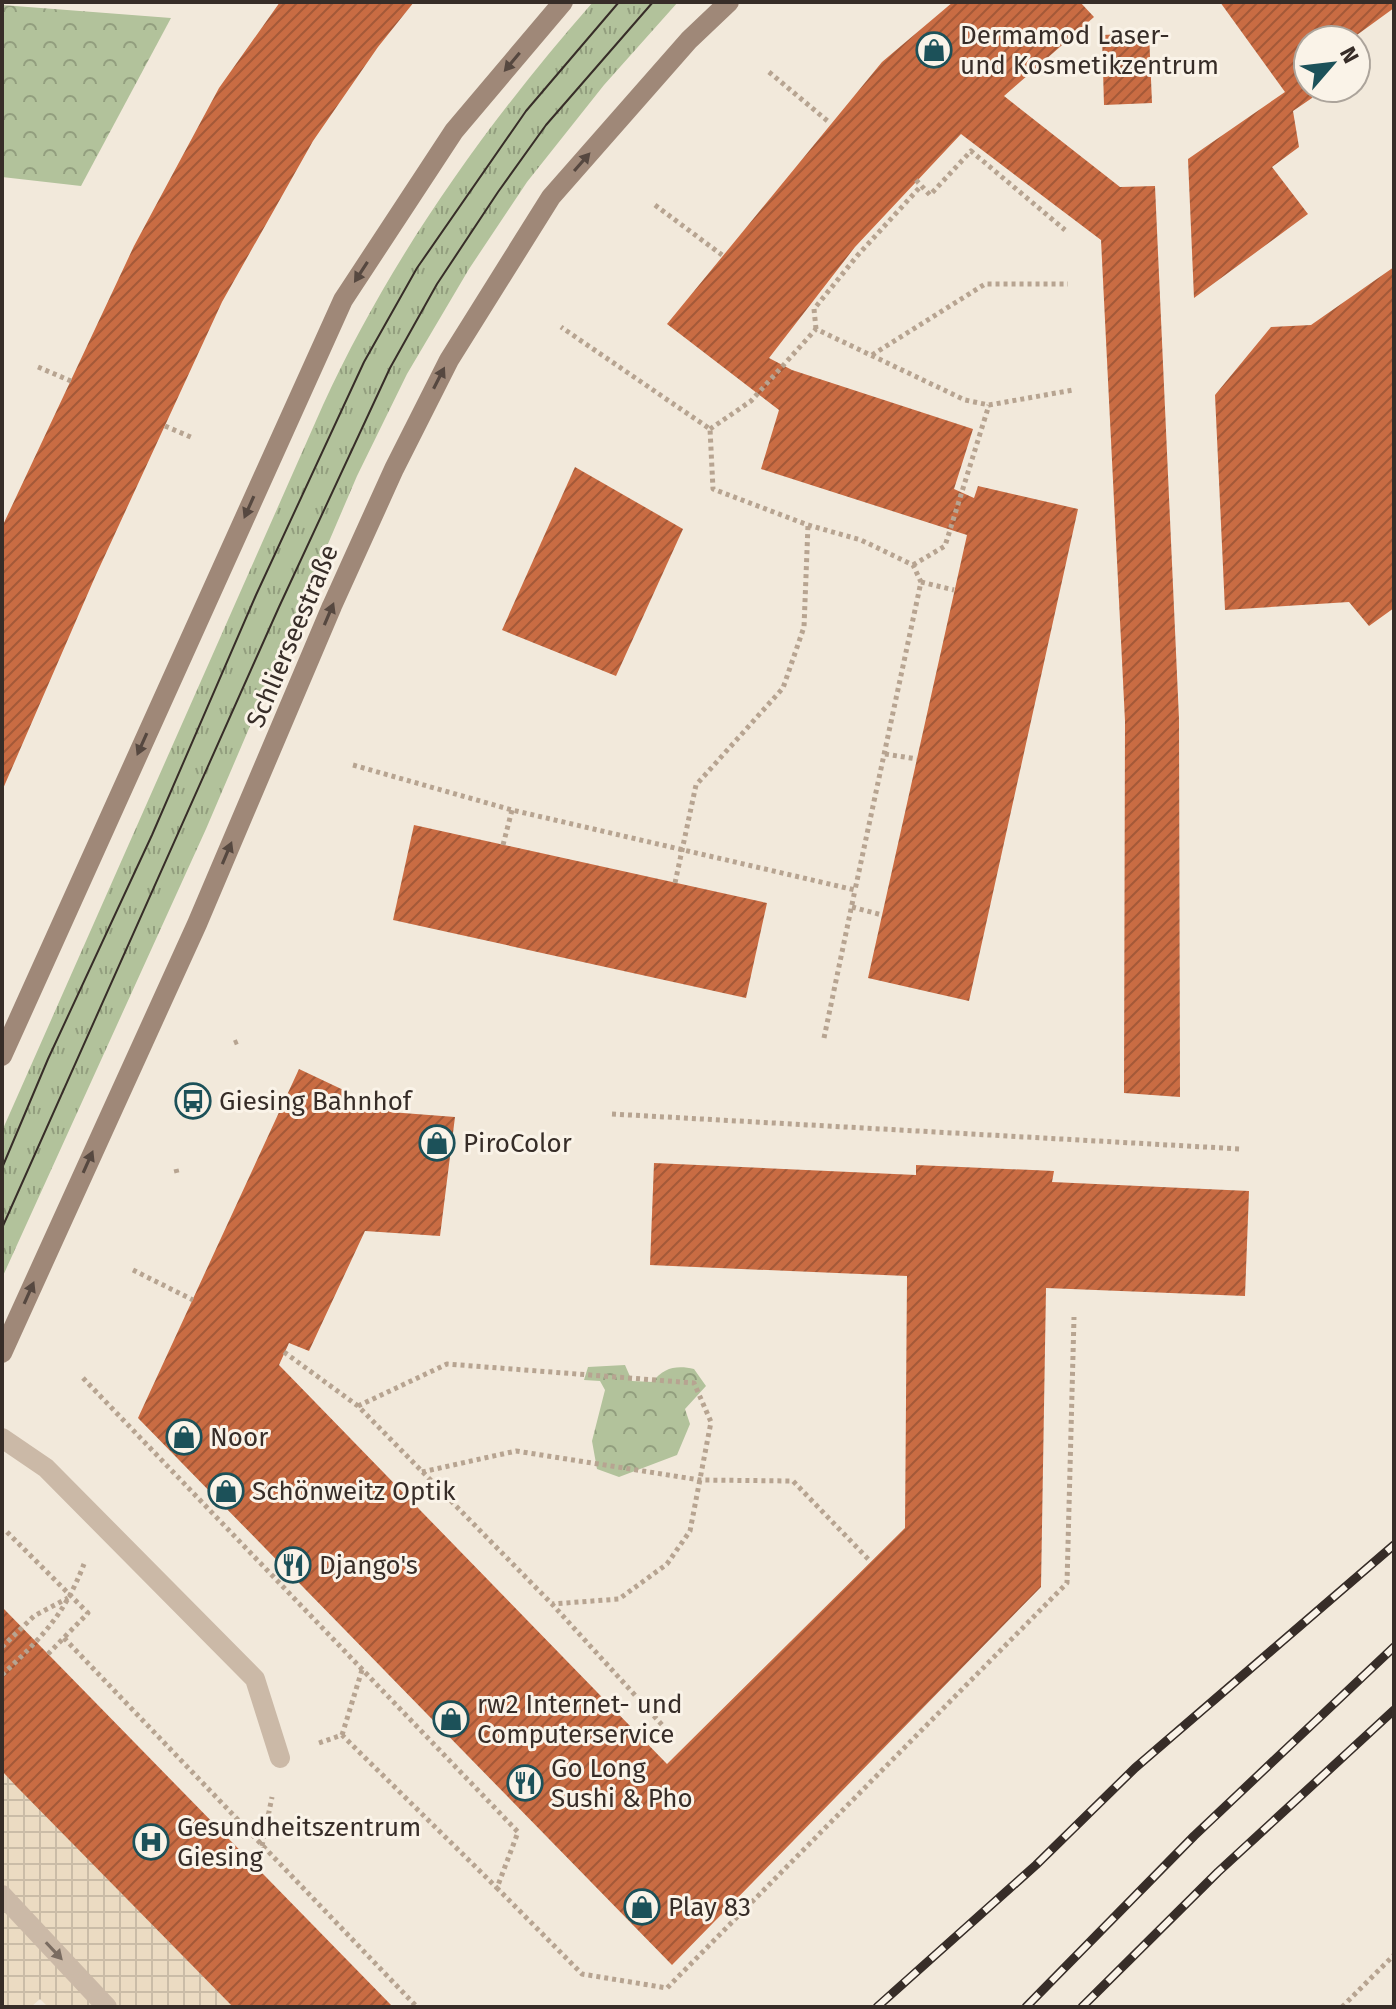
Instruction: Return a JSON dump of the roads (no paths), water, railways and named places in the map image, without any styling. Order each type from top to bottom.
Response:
[{"type":"main road","points":[[2,1056],[343,300],[454,131],[563,2]]},
{"type":"main road","name":"Schlierseestraße","points":[[2,1353],[197,924],[332,606],[394,469],[449,360],[551,197],[689,40],[729,2]]},
{"type":"lane","points":[[2,1438],[46,1468],[255,1679],[280,1758]]},
{"type":"lane","points":[[2,1895],[107,2007]]},
{"type":"tram line","points":[[2,1168],[256,595],[364,362],[417,268],[526,111],[619,2]]},
{"type":"tram line","points":[[2,1228],[279,607],[390,368],[437,284],[546,125],[653,2]]},
{"type":"railway","points":[[877,2007],[1036,1865],[1135,1768],[1394,1545]]},
{"type":"railway","points":[[1026,2007],[1194,1836],[1394,1647]]},
{"type":"railway","points":[[1082,2007],[1218,1872],[1394,1710]]},
{"type":"place","name":"Dermamod Laser- und Kosmetikzentrum","points":[[934,50]]},
{"type":"place","name":"Giesing Bahnhof","points":[[193,1101]]},
{"type":"place","name":"PiroColor","points":[[437,1143]]},
{"type":"place","name":"Noor","points":[[184,1437]]},
{"type":"place","name":"Schönweitz Optik","points":[[226,1491]]},
{"type":"place","name":"Django's","points":[[293,1565]]},
{"type":"place","name":"rw2 Internet- und Computerservice","points":[[451,1719]]},
{"type":"place","name":"Go Long Sushi & Pho","points":[[525,1783]]},
{"type":"place","name":"Gesundheitszentrum Giesing","points":[[151,1842]]},
{"type":"place","name":"Play 83","points":[[642,1907]]}]
